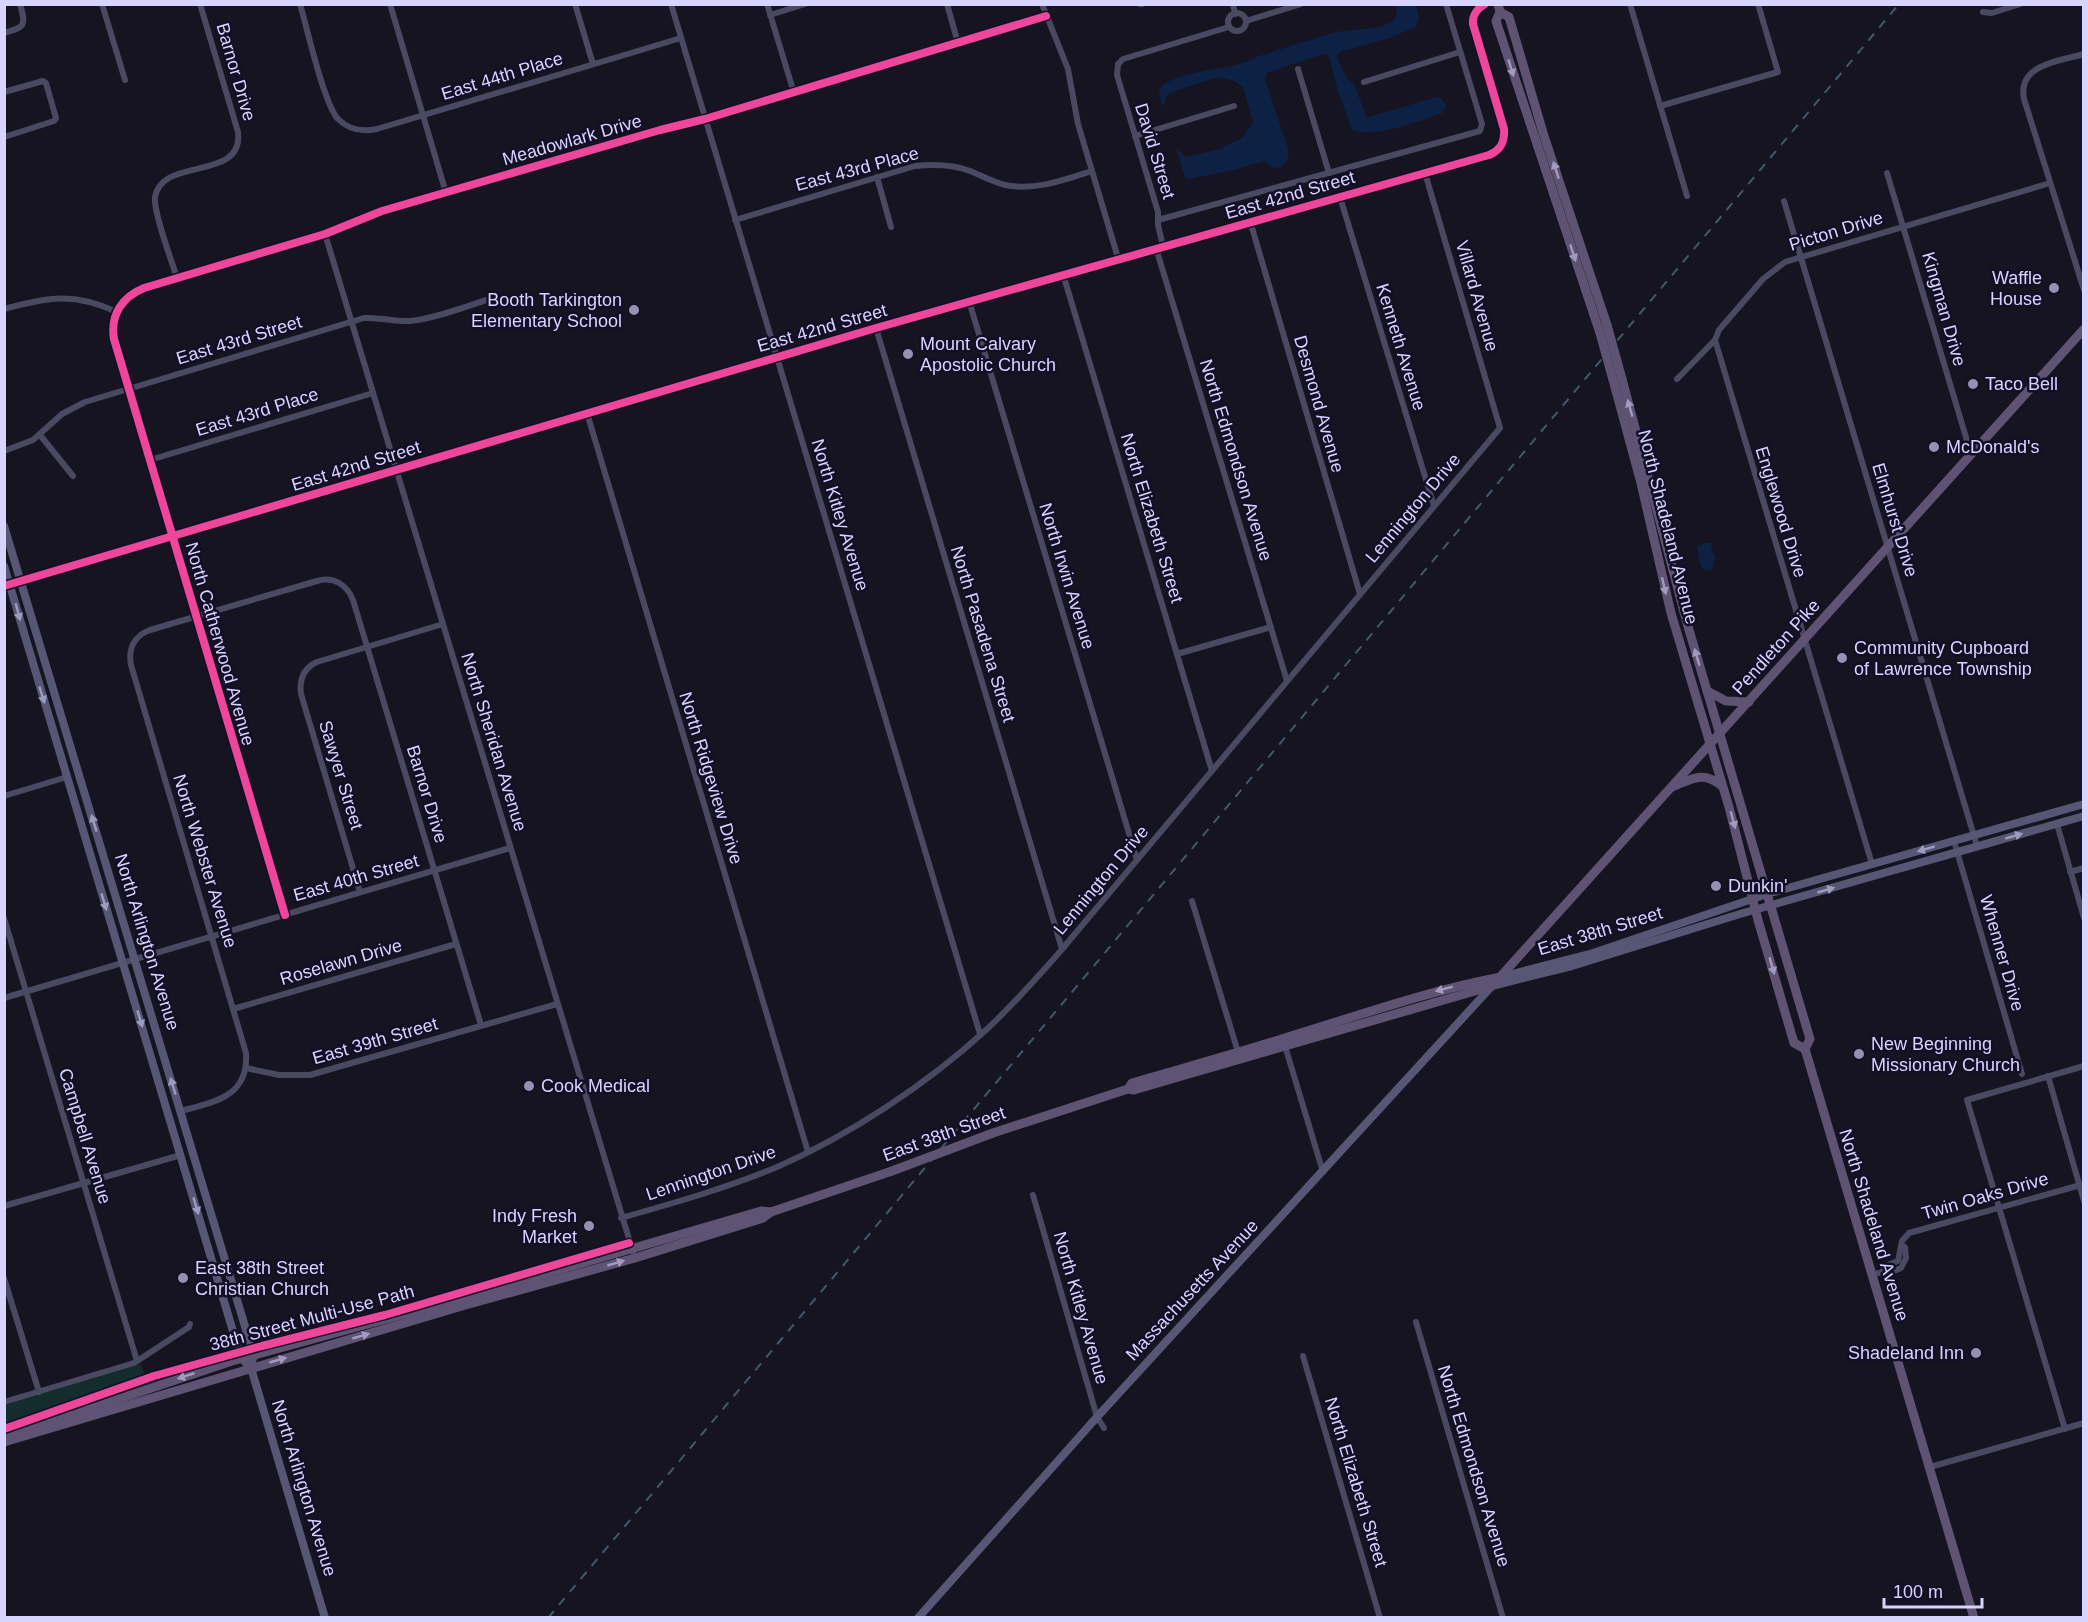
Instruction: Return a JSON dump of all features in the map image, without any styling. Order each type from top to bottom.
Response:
[{"type":"main road","name":"North Shadeland Avenue","points":[[1805,1049],[1810,1039],[1707,691],[1607,325],[1509,17],[1499,8],[1496,21],[1508,60],[1600,333],[1641,483],[1671,613],[1723,786],[1794,1043],[1805,1049],[1877,1273],[1974,1617]]},
{"type":"main road","name":"Pendleton Pike","points":[[1492,986],[2084,329]]},
{"type":"main road","name":"North Arlington Avenue","points":[[4,526],[254,1355]]},
{"type":"main road","name":"North Arlington Avenue","points":[[4,566],[8,586],[242,1359],[250,1368],[325,1617]]},
{"type":"main road","points":[[1707,691],[1726,701],[1749,702]]},
{"type":"main road","points":[[1670,788],[1700,776],[1714,780],[1723,786]]},
{"type":"main road","name":"East 38th Street","points":[[1128,1089],[1132,1083],[1408,999],[1593,953],[1767,894],[2084,804]]},
{"type":"main road","name":"East 38th Street","points":[[4,1435],[254,1355],[763,1218],[771,1212],[1128,1089],[1134,1090],[1492,986],[1572,966],[1756,910],[2084,816]]},
{"type":"main road","name":"Massachusetts Avenue","points":[[918,1617],[1097,1417],[1492,986]]},
{"type":"main road","name":"East 38th Street","points":[[4,1442],[537,1284],[633,1253]]},
{"type":"main road","points":[[250,1368],[254,1355]]},
{"type":"street","points":[[4,33],[23,25],[20,4]]},
{"type":"street","points":[[102,4],[125,80]]},
{"type":"street","name":"Barnor Drive","points":[[177,278],[156,207],[156,195],[159,188],[172,176],[222,162],[229,157],[236,149],[238,132],[200,4]]},
{"type":"street","name":"East 44th Place","points":[[300,4],[330,106],[348,126],[365,131],[681,38]]},
{"type":"street","points":[[390,4],[446,193]]},
{"type":"street","points":[[575,4],[593,64]]},
{"type":"street","name":"North Kitley Avenue","points":[[671,4],[980,1034]]},
{"type":"street","points":[[767,4],[794,93]]},
{"type":"street","points":[[770,15],[805,4]]},
{"type":"street","points":[[946,4],[958,43]]},
{"type":"street","points":[[1042,4],[1068,69],[1078,124],[1118,258]]},
{"type":"street","points":[[1233,4],[1235,14]]},
{"type":"street","points":[[1246,21],[1301,4]]},
{"type":"street","points":[[1364,82],[1460,52],[1446,4]]},
{"type":"street","name":"East 42nd Street","points":[[8,586],[876,328],[1489,155],[1503,144],[1504,129],[1472,20],[1476,11],[1485,4]]},
{"type":"street","points":[[1630,4],[1687,196]]},
{"type":"street","points":[[1660,106],[1778,72],[1758,4]]},
{"type":"street","points":[[1983,12],[1992,13],[2020,4]]},
{"type":"street","points":[[1235,14],[1243,15],[1246,21],[1245,27],[1240,31],[1234,31],[1229,27],[1229,19],[1235,14]]},
{"type":"street","name":"Meadowlark Drive","points":[[117,312],[125,299],[135,291],[325,234],[382,211],[794,93],[1046,16]]},
{"type":"street","name":"David Street","points":[[1160,247],[1158,212],[1117,75],[1117,65],[1123,58],[1229,27]]},
{"type":"street","name":"East 42nd Street","points":[[1158,220],[1482,129],[1460,52]]},
{"type":"street","points":[[2084,54],[2039,67],[2025,81],[2023,96],[2084,290]]},
{"type":"street","points":[[1298,69],[1329,173]]},
{"type":"street","points":[[4,92],[43,81],[46,83],[56,118],[54,121],[4,137]]},
{"type":"street","points":[[1135,136],[1234,106]]},
{"type":"street","name":"East 43rd Place","points":[[735,220],[915,166],[945,165],[963,169],[1003,184],[1030,187],[1046,185],[1092,171]]},
{"type":"street","name":"Villard Avenue","points":[[1425,173],[1500,428]]},
{"type":"street","name":"Kingman Drive","points":[[1887,173],[1905,226],[1971,454]]},
{"type":"street","points":[[877,177],[891,227]]},
{"type":"street","name":"Picton Drive","points":[[1677,379],[1715,340],[1719,330],[1767,275],[1785,262],[2050,183]]},
{"type":"street","name":"Kenneth Avenue","points":[[1340,196],[1434,507]]},
{"type":"street","name":"Elmhurst Drive","points":[[1784,201],[1977,846]]},
{"type":"street","name":"Desmond Avenue","points":[[1250,221],[1360,594]]},
{"type":"street","name":"North Sheridan Avenue","points":[[325,234],[633,1253]]},
{"type":"street","name":"North Edmondson Avenue","points":[[1160,247],[1287,681]]},
{"type":"street","name":"North Elizabeth Street","points":[[1063,274],[1212,771]]},
{"type":"street","points":[[4,309],[59,297],[87,300],[117,312]]},
{"type":"street","name":"East 43rd Street","points":[[4,451],[26,444],[40,435],[57,417],[85,402],[351,322],[374,317],[399,321],[417,320],[496,297]]},
{"type":"street","name":"North Irwin Avenue","points":[[969,301],[1137,860]]},
{"type":"street","name":"North Catherwood Avenue","points":[[117,312],[113,324],[113,336],[285,915]]},
{"type":"street","name":"North Pasadena Street","points":[[876,328],[1062,949]]},
{"type":"street","name":"Englewood Drive","points":[[1715,340],[1872,864]]},
{"type":"street","name":"East 43rd Place","points":[[150,460],[373,393]]},
{"type":"street","name":"North Ridgeview Drive","points":[[587,413],[808,1152]]},
{"type":"street","name":"Lennington Drive","points":[[621,1218],[712,1191],[775,1168],[808,1152],[897,1098],[980,1034],[1024,993],[1062,949],[1500,428]]},
{"type":"street","points":[[40,435],[73,476]]},
{"type":"street","name":"Barnor Drive","points":[[196,616],[322,579],[343,585],[352,596],[481,1025]]},
{"type":"street","name":"North Webster Avenue","points":[[196,616],[141,634],[132,644],[130,664],[245,1049],[246,1068]]},
{"type":"street","points":[[367,646],[442,624]]},
{"type":"street","points":[[1177,654],[1271,627]]},
{"type":"street","name":"Sawyer Street","points":[[360,892],[301,694],[301,680],[309,667],[317,662],[367,646]]},
{"type":"street","points":[[4,796],[67,777]]},
{"type":"street","points":[[2056,824],[2084,918]]},
{"type":"street","name":"Whenner Drive","points":[[1954,841],[2022,1074]]},
{"type":"street","name":"East 40th Street","points":[[4,998],[510,848]]},
{"type":"street","points":[[2070,872],[2084,868]]},
{"type":"street","points":[[1192,901],[1238,1052]]},
{"type":"street","name":"Campbell Avenue","points":[[4,918],[137,1362]]},
{"type":"street","name":"Roselawn Drive","points":[[233,1010],[456,944]]},
{"type":"street","name":"East 39th Street","points":[[246,1068],[279,1075],[310,1075],[557,1004]]},
{"type":"street","points":[[1285,1046],[1323,1172]]},
{"type":"street","points":[[2065,1429],[1967,1100],[2084,1066]]},
{"type":"street","points":[[181,1111],[217,1102],[231,1094],[246,1068]]},
{"type":"street","points":[[2048,1076],[2084,1201]]},
{"type":"street","points":[[4,1206],[181,1155]]},
{"type":"street","name":"Twin Oaks Drive","points":[[1877,1273],[1887,1274],[1903,1266],[1906,1255],[1902,1239],[1909,1233],[2081,1185]]},
{"type":"street","name":"North Kitley Avenue","points":[[1033,1195],[1097,1417],[1104,1428]]},
{"type":"street","points":[[4,1278],[39,1392]]},
{"type":"street","name":"North Edmondson Avenue","points":[[1416,1322],[1503,1617]]},
{"type":"street","points":[[4,1402],[137,1362],[189,1327],[190,1323]]},
{"type":"street","name":"North Elizabeth Street","points":[[1303,1356],[1380,1617]]},
{"type":"street","points":[[1930,1467],[2084,1423]]},
{"type":"green space","points":[[141,1364],[146,1380],[5,1431],[4,1405]]},
{"type":"water","points":[[1396,5],[1416,5],[1419,18],[1416,27],[1392,37],[1341,52],[1337,54],[1337,57],[1345,76],[1355,86],[1366,116],[1436,97],[1441,98],[1446,105],[1442,113],[1384,131],[1352,130],[1329,57],[1326,54],[1321,55],[1267,73],[1265,79],[1288,148],[1288,159],[1284,164],[1273,168],[1264,161],[1234,170],[1188,179],[1185,177],[1176,148],[1186,157],[1217,150],[1242,138],[1253,122],[1243,87],[1232,80],[1218,77],[1172,92],[1167,95],[1162,105],[1159,91],[1164,85],[1184,76],[1243,63],[1335,32],[1381,27],[1394,20],[1397,15]]},
{"type":"water","points":[[1705,543],[1713,543],[1711,551],[1715,556],[1712,570],[1707,571],[1701,567],[1697,549]]},
{"type":"railway","points":[[548,1618],[1899,4]]},
{"type":"cycle path","points":[[4,586],[876,328],[1489,155],[1503,142],[1504,129],[1473,24],[1476,12],[1485,4]]},
{"type":"cycle path","points":[[285,915],[114,339],[116,315],[129,296],[144,288],[325,234],[382,211],[705,119],[1046,16]]},
{"type":"cycle path","name":"38th Street Multi-Use Path","points":[[4,1429],[154,1376],[385,1315],[629,1243]]},
{"type":"place","name":"Waffle House","points":[[2054,288]]},
{"type":"place","name":"Booth Tarkington Elementary School","points":[[634,310]]},
{"type":"place","name":"Mount Calvary Apostolic Church","points":[[908,354]]},
{"type":"place","name":"Taco Bell","points":[[1973,384]]},
{"type":"place","name":"McDonald's","points":[[1934,447]]},
{"type":"place","name":"Community Cupboard of Lawrence Township","points":[[1842,658]]},
{"type":"place","name":"Dunkin'","points":[[1716,886]]},
{"type":"place","name":"New Beginning Missionary Church","points":[[1859,1054]]},
{"type":"place","name":"Cook Medical","points":[[529,1086]]},
{"type":"place","name":"Indy Fresh Market","points":[[589,1226]]},
{"type":"place","name":"East 38th Street Christian Church","points":[[183,1278]]},
{"type":"place","name":"Shadeland Inn","points":[[1976,1353]]}]
